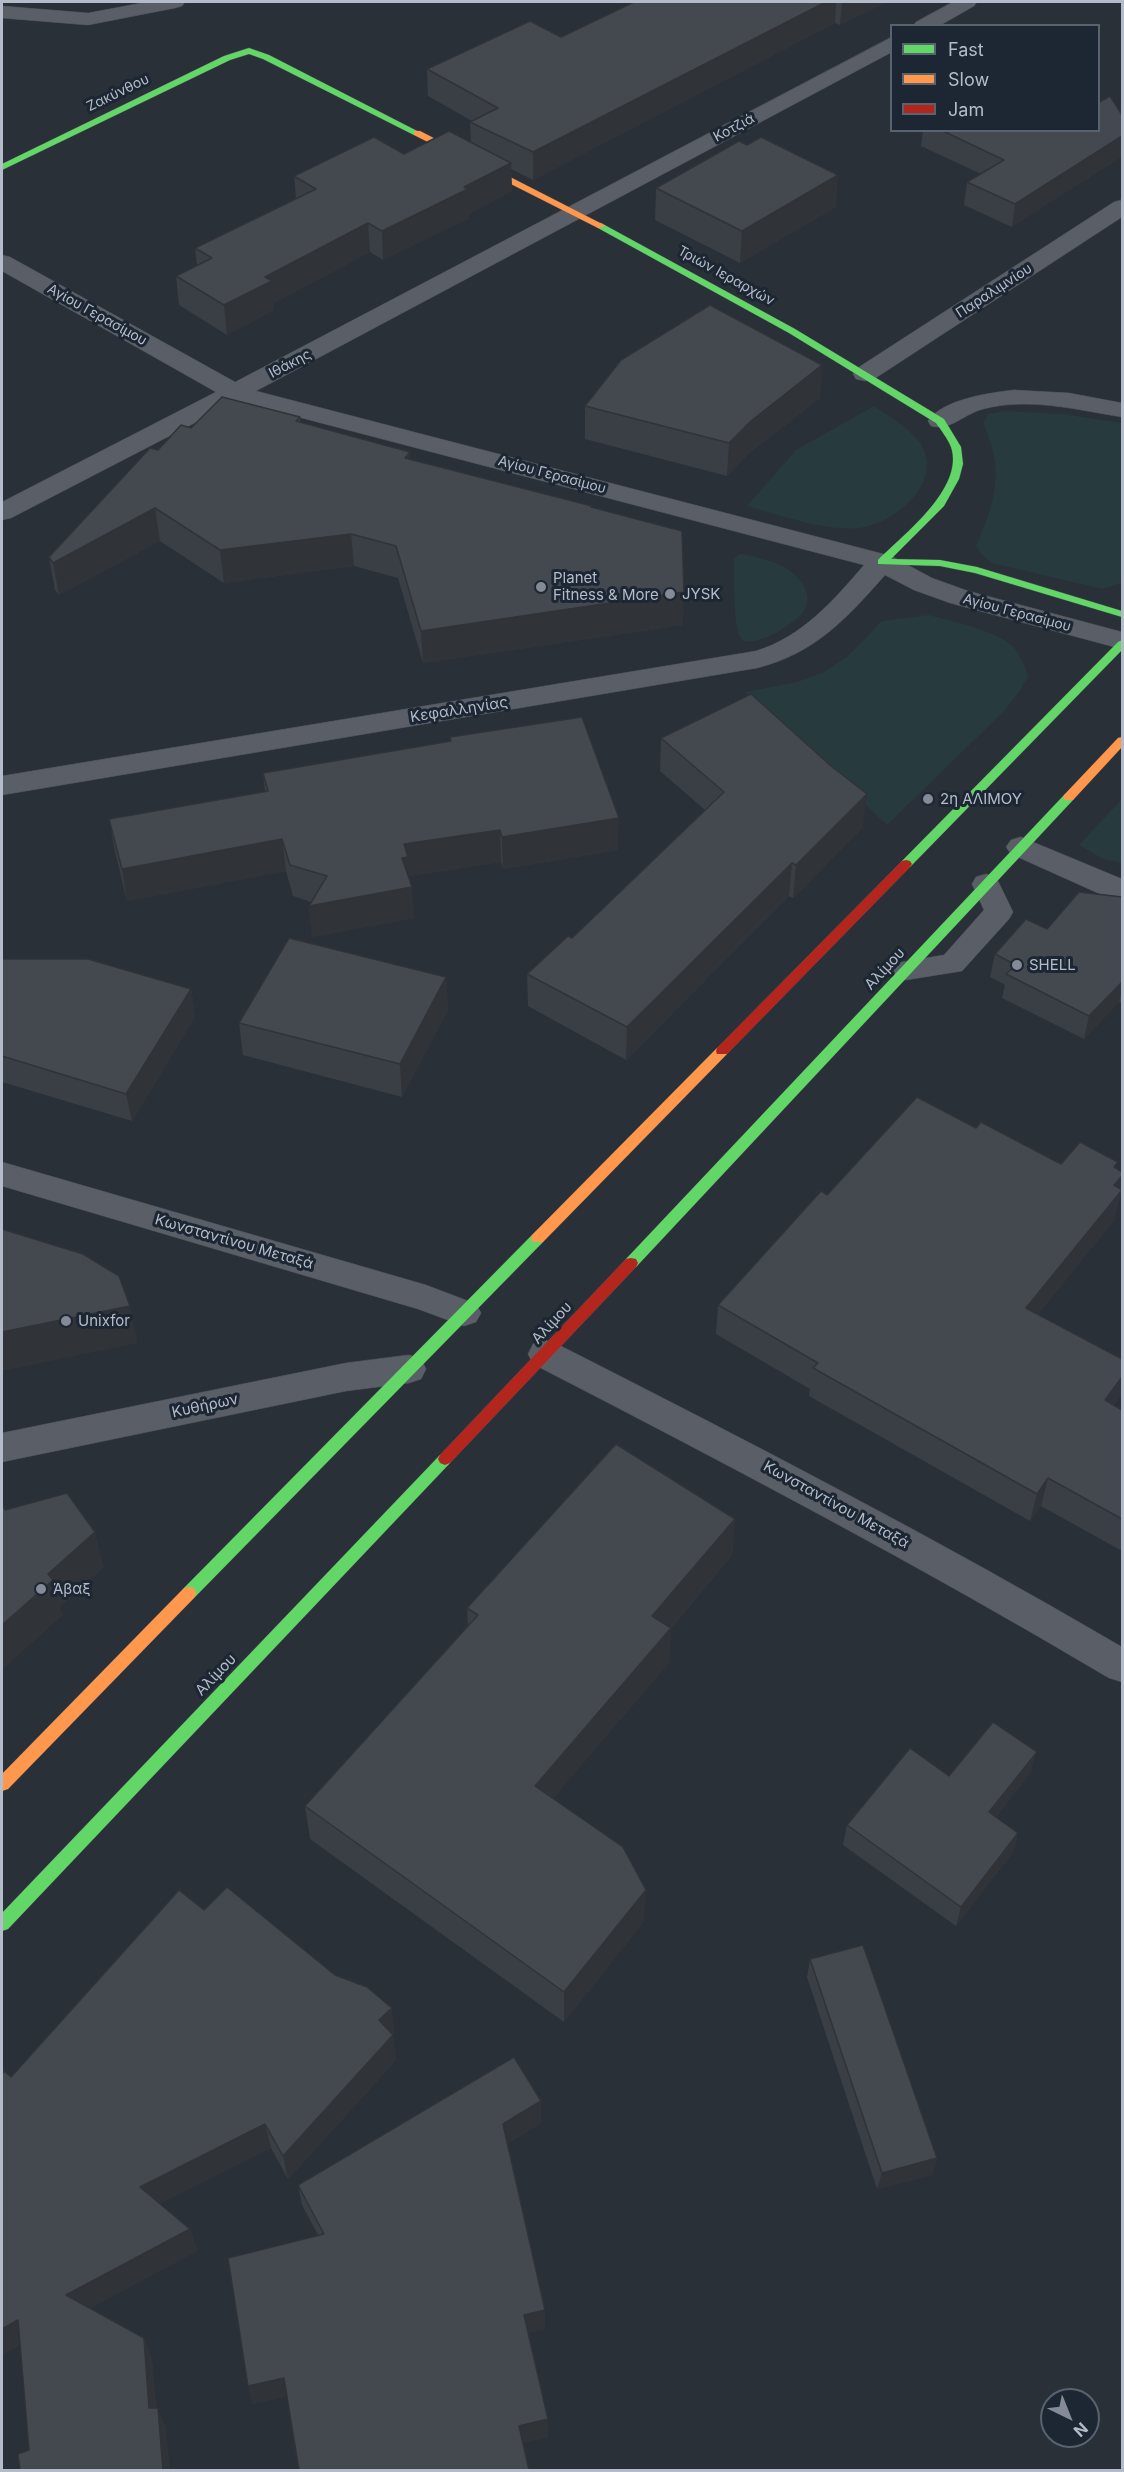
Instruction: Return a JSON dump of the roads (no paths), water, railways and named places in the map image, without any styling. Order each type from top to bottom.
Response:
[{"type":"main road","name":"Τριών Ιεραρχών","points":[[249,51],[266,57],[577,213],[792,331],[940,421],[956,447],[958,464],[954,479],[940,504],[882,562]]},
{"type":"main road","name":"Ζακύνθου","points":[[2,167],[227,58],[249,51]]},
{"type":"main road","name":"Αγίου Γερασίμου","points":[[882,562],[940,563],[977,570],[1122,614]]},
{"type":"main road","points":[[2,1784],[1122,643]]},
{"type":"main road","points":[[987,884],[1122,741]]},
{"type":"main road","name":"Αλίμου","points":[[2,1923],[546,1354],[906,970]]},
{"type":"street","points":[[927,24],[967,2]]},
{"type":"street","name":"Κοτζιά","points":[[577,213],[890,44]]},
{"type":"street","name":"Παραλιμνίου","points":[[865,375],[1122,207]]},
{"type":"street","name":"Ιθάκης","points":[[2,512],[236,393],[577,213]]},
{"type":"street","name":"Αγίου Γερασίμου","points":[[2,262],[236,393],[882,562],[923,584],[958,597],[1122,643]]},
{"type":"street","points":[[940,421],[976,403],[1013,398],[1049,399],[1122,410]]},
{"type":"street","name":"Κεφαλληνίας","points":[[2,786],[742,663],[780,652],[810,635],[829,619],[882,562]]},
{"type":"street","points":[[1021,847],[1110,887],[1122,889]]},
{"type":"street","name":"Κωνσταντίνου Μεταξά","points":[[2,1174],[426,1298],[464,1313]]},
{"type":"street","name":"Κωνσταντίνου Μεταξά","points":[[546,1354],[782,1475],[1044,1619],[1122,1666]]},
{"type":"street","name":"Κυθήρων","points":[[2,1448],[345,1377],[409,1369]]},
{"type":"lane","points":[[2,12],[88,19],[175,2]]},
{"type":"lane","points":[[906,970],[952,964],[999,912],[987,884]]},
{"type":"place","name":"Planet Fitness & More","points":[[541,587]]},
{"type":"place","name":"JYSK","points":[[670,594]]},
{"type":"place","name":"2η ΑΛΙΜΟΥ","points":[[928,799]]},
{"type":"place","name":"SHELL","points":[[1017,965]]},
{"type":"place","name":"Unixfor","points":[[66,1321]]},
{"type":"place","name":"Άβαξ","points":[[41,1589]]}]
